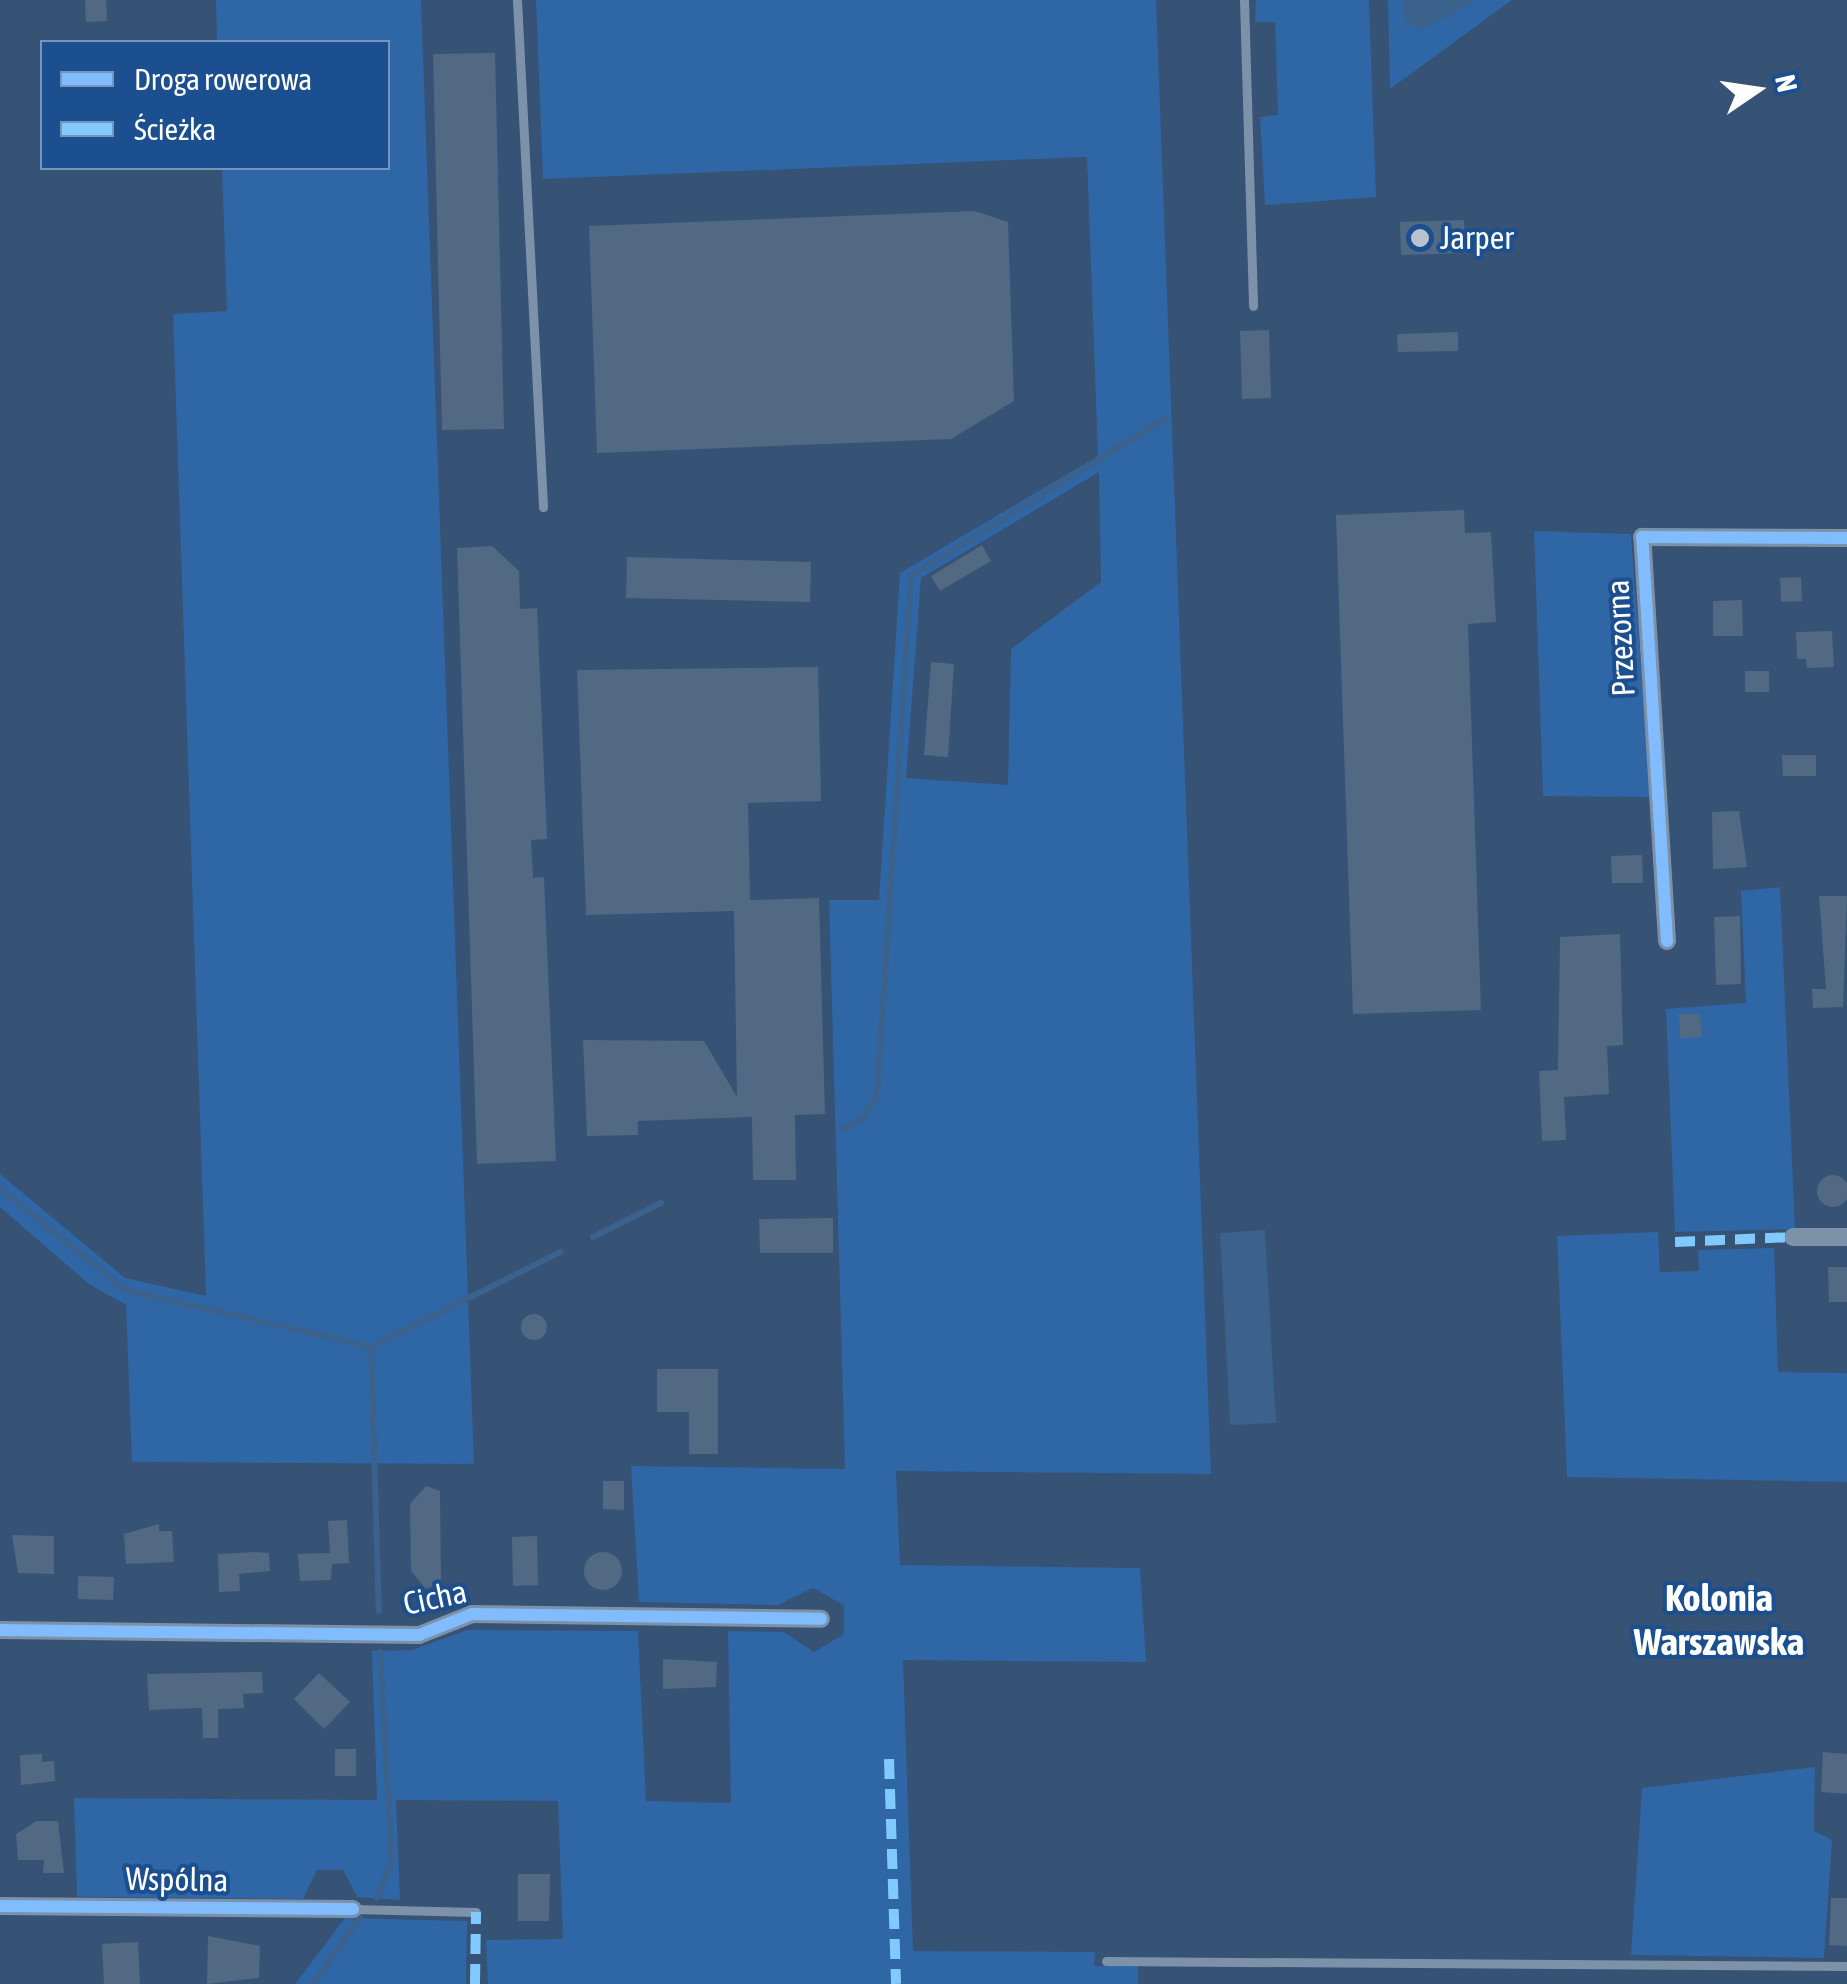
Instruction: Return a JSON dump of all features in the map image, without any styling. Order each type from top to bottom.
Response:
[{"type":"street","name":"Przezorna","points":[[1667,940],[1642,537],[1847,538]]},
{"type":"street","points":[[1793,1238],[1847,1237]]},
{"type":"street","name":"Cicha","points":[[0,1630],[418,1635],[472,1614],[822,1619]]},
{"type":"street","name":"Wspólna","points":[[0,1906],[353,1910]]},
{"type":"lane","points":[[517,0],[543,507]]},
{"type":"lane","points":[[1244,0],[1253,306]]},
{"type":"lane","points":[[353,1910],[476,1912]]},
{"type":"lane","points":[[1106,1960],[1847,1966]]},
{"type":"shaded area","points":[[216,0],[421,0],[474,1464],[132,1462],[126,1305],[89,1284],[0,1207],[0,1174],[125,1278],[206,1296],[173,314],[227,311],[222,170],[390,170],[390,40],[217,40]]},
{"type":"shaded area","points":[[536,0],[1156,0],[1211,1474],[896,1471],[900,1565],[1140,1568],[1146,1662],[903,1660],[913,1951],[1095,1952],[1094,1966],[1138,1966],[1138,1984],[488,1984],[486,1940],[563,1939],[558,1801],[396,1800],[400,1900],[357,1897],[343,1870],[317,1870],[303,1899],[77,1897],[74,1798],[377,1800],[372,1651],[412,1650],[467,1630],[638,1631],[646,1801],[731,1803],[728,1631],[784,1632],[814,1652],[844,1634],[844,1605],[813,1588],[778,1605],[639,1602],[631,1466],[845,1469],[829,900],[879,900],[900,573],[1098,456],[1087,157],[543,179]],"holes":[[[1099,472],[1101,582],[1011,649],[1008,785],[906,778],[921,578]]]},
{"type":"shaded area","points":[[1256,0],[1369,0],[1376,197],[1265,205],[1260,117],[1278,115],[1275,22],[1255,22]]},
{"type":"shaded area","points":[[1388,0],[1512,0],[1390,89]]},
{"type":"shaded area","points":[[1403,0],[1477,0],[1422,30],[1405,22]]},
{"type":"shaded area","points":[[1534,531],[1631,534],[1651,797],[1543,796]]},
{"type":"shaded area","points":[[1780,887],[1795,1229],[1675,1232],[1666,1009],[1746,1003],[1741,891]]},
{"type":"shaded area","points":[[1265,1230],[1276,1423],[1230,1425],[1220,1233]]},
{"type":"shaded area","points":[[1658,1232],[1660,1272],[1699,1271],[1698,1250],[1774,1248],[1778,1372],[1847,1373],[1847,1482],[1567,1477],[1557,1236]]},
{"type":"shaded area","points":[[1815,1767],[1814,1831],[1832,1840],[1824,1958],[1631,1955],[1642,1788]]},
{"type":"shaded area","points":[[345,1918],[467,1921],[466,1984],[295,1984]]},
{"type":"building","points":[[85,0],[106,0],[107,21],[86,22]]},
{"type":"building","points":[[495,53],[504,429],[442,430],[433,54]]},
{"type":"building","points":[[975,211],[1008,222],[1014,401],[951,439],[597,453],[589,226]]},
{"type":"building","points":[[1464,220],[1466,253],[1401,255],[1400,222]]},
{"type":"building","points":[[1269,330],[1271,398],[1242,399],[1240,331]]},
{"type":"building","points":[[1458,332],[1458,351],[1398,352],[1397,334]]},
{"type":"building","points":[[1464,510],[1465,533],[1491,532],[1496,622],[1468,624],[1481,1010],[1353,1014],[1336,515]]},
{"type":"building","points":[[982,545],[991,561],[940,591],[931,576]]},
{"type":"building","points":[[492,546],[519,571],[520,609],[537,608],[547,839],[531,840],[533,878],[544,877],[556,1161],[477,1164],[457,548]]},
{"type":"building","points":[[627,557],[811,562],[810,602],[626,598]]},
{"type":"building","points":[[1801,577],[1802,601],[1781,602],[1780,578]]},
{"type":"building","points":[[1742,600],[1743,636],[1713,636],[1713,601]]},
{"type":"building","points":[[1832,631],[1834,667],[1807,668],[1806,659],[1797,659],[1796,632]]},
{"type":"building","points":[[931,662],[954,664],[948,757],[924,755]]},
{"type":"building","points":[[818,667],[821,801],[748,803],[750,900],[819,898],[825,1114],[795,1115],[796,1180],[753,1180],[752,1117],[638,1121],[638,1135],[587,1136],[583,1040],[704,1041],[737,1097],[734,911],[586,915],[577,670]]},
{"type":"building","points":[[1745,671],[1769,671],[1769,692],[1745,692]]},
{"type":"building","points":[[1782,755],[1816,755],[1816,776],[1783,776]]},
{"type":"building","points":[[1739,811],[1747,867],[1713,869],[1712,812]]},
{"type":"building","points":[[1642,855],[1643,883],[1612,883],[1611,856]]},
{"type":"building","points":[[1819,896],[1847,896],[1843,1007],[1813,1008],[1812,989],[1826,989]]},
{"type":"building","points":[[1740,916],[1741,984],[1716,985],[1714,917]]},
{"type":"building","points":[[1620,934],[1623,1045],[1607,1046],[1609,1094],[1564,1097],[1566,1140],[1542,1141],[1539,1071],[1558,1070],[1560,937]]},
{"type":"building","points":[[1679,1014],[1700,1014],[1702,1037],[1680,1038]]},
{"type":"building","points":[[1833,1175],[1844,1180],[1848,1197],[1844,1202],[1833,1207],[1822,1202],[1817,1191],[1822,1180]]},
{"type":"building","points":[[833,1218],[833,1253],[760,1253],[759,1219]]},
{"type":"building","points":[[1828,1267],[1847,1267],[1847,1302],[1829,1302]]},
{"type":"building","points":[[534,1314],[543,1318],[547,1327],[543,1336],[534,1340],[525,1336],[521,1327],[525,1318]]},
{"type":"building","points":[[657,1369],[718,1369],[718,1454],[689,1454],[689,1412],[657,1412]]},
{"type":"building","points":[[603,1481],[624,1481],[624,1510],[603,1509]]},
{"type":"building","points":[[426,1486],[440,1491],[441,1583],[426,1589],[411,1571],[410,1504]]},
{"type":"building","points":[[347,1520],[349,1563],[332,1564],[331,1580],[300,1581],[298,1554],[330,1553],[328,1521]]},
{"type":"building","points":[[159,1524],[159,1531],[172,1531],[174,1562],[126,1564],[124,1534]]},
{"type":"building","points":[[12,1535],[54,1536],[54,1574],[18,1573]]},
{"type":"building","points":[[537,1536],[538,1585],[513,1586],[512,1537]]},
{"type":"building","points":[[603,1552],[616,1558],[622,1571],[616,1584],[603,1590],[590,1584],[584,1571],[590,1558]]},
{"type":"building","points":[[269,1553],[270,1571],[239,1574],[240,1591],[219,1592],[218,1554]]},
{"type":"building","points":[[78,1576],[114,1577],[113,1600],[78,1599]]},
{"type":"building","points":[[663,1659],[717,1662],[716,1687],[663,1689]]},
{"type":"building","points":[[262,1672],[263,1693],[243,1694],[244,1708],[218,1709],[218,1738],[203,1738],[202,1708],[149,1710],[147,1674]]},
{"type":"building","points":[[319,1673],[350,1702],[324,1729],[294,1699]]},
{"type":"building","points":[[335,1749],[356,1749],[356,1776],[335,1776]]},
{"type":"building","points":[[1823,1752],[1847,1754],[1847,1794],[1821,1792]]},
{"type":"building","points":[[42,1754],[42,1762],[54,1761],[55,1781],[21,1785],[20,1755]]},
{"type":"building","points":[[37,1821],[58,1821],[64,1873],[43,1873],[44,1860],[18,1860],[16,1834]]},
{"type":"building","points":[[518,1874],[550,1874],[549,1921],[518,1921]]},
{"type":"building","points":[[1831,1898],[1847,1898],[1847,1946],[1829,1945]]},
{"type":"building","points":[[208,1936],[260,1946],[259,1978],[207,1984]]},
{"type":"building","points":[[138,1942],[140,1984],[104,1984],[102,1944]]},
{"type":"waterway","points":[[842,1129],[863,1119],[877,1097],[911,576],[1166,418]]},
{"type":"waterway","points":[[0,1188],[125,1290],[371,1347],[561,1252]]},
{"type":"waterway","points":[[593,1237],[661,1203]]},
{"type":"waterway","points":[[371,1347],[379,1611]]},
{"type":"waterway","points":[[377,1898],[392,1860],[380,1652]]},
{"type":"waterway","points":[[313,1984],[360,1917]]},
{"type":"marked path","points":[[1675,1242],[1793,1237]]},
{"type":"marked path","points":[[889,1759],[896,1984]]},
{"type":"marked path","points":[[475,1984],[476,1912]]},
{"type":"cycle path","points":[[1667,941],[1642,537],[1847,538]]},
{"type":"cycle path","points":[[0,1630],[419,1635],[472,1614],[821,1619]]},
{"type":"cycle path","points":[[0,1906],[353,1909]]},
{"type":"place","name":"Jarper","points":[[1420,238]]},
{"type":"district","name":"Kolonia Warszawska","points":[[1719,1620]]}]
